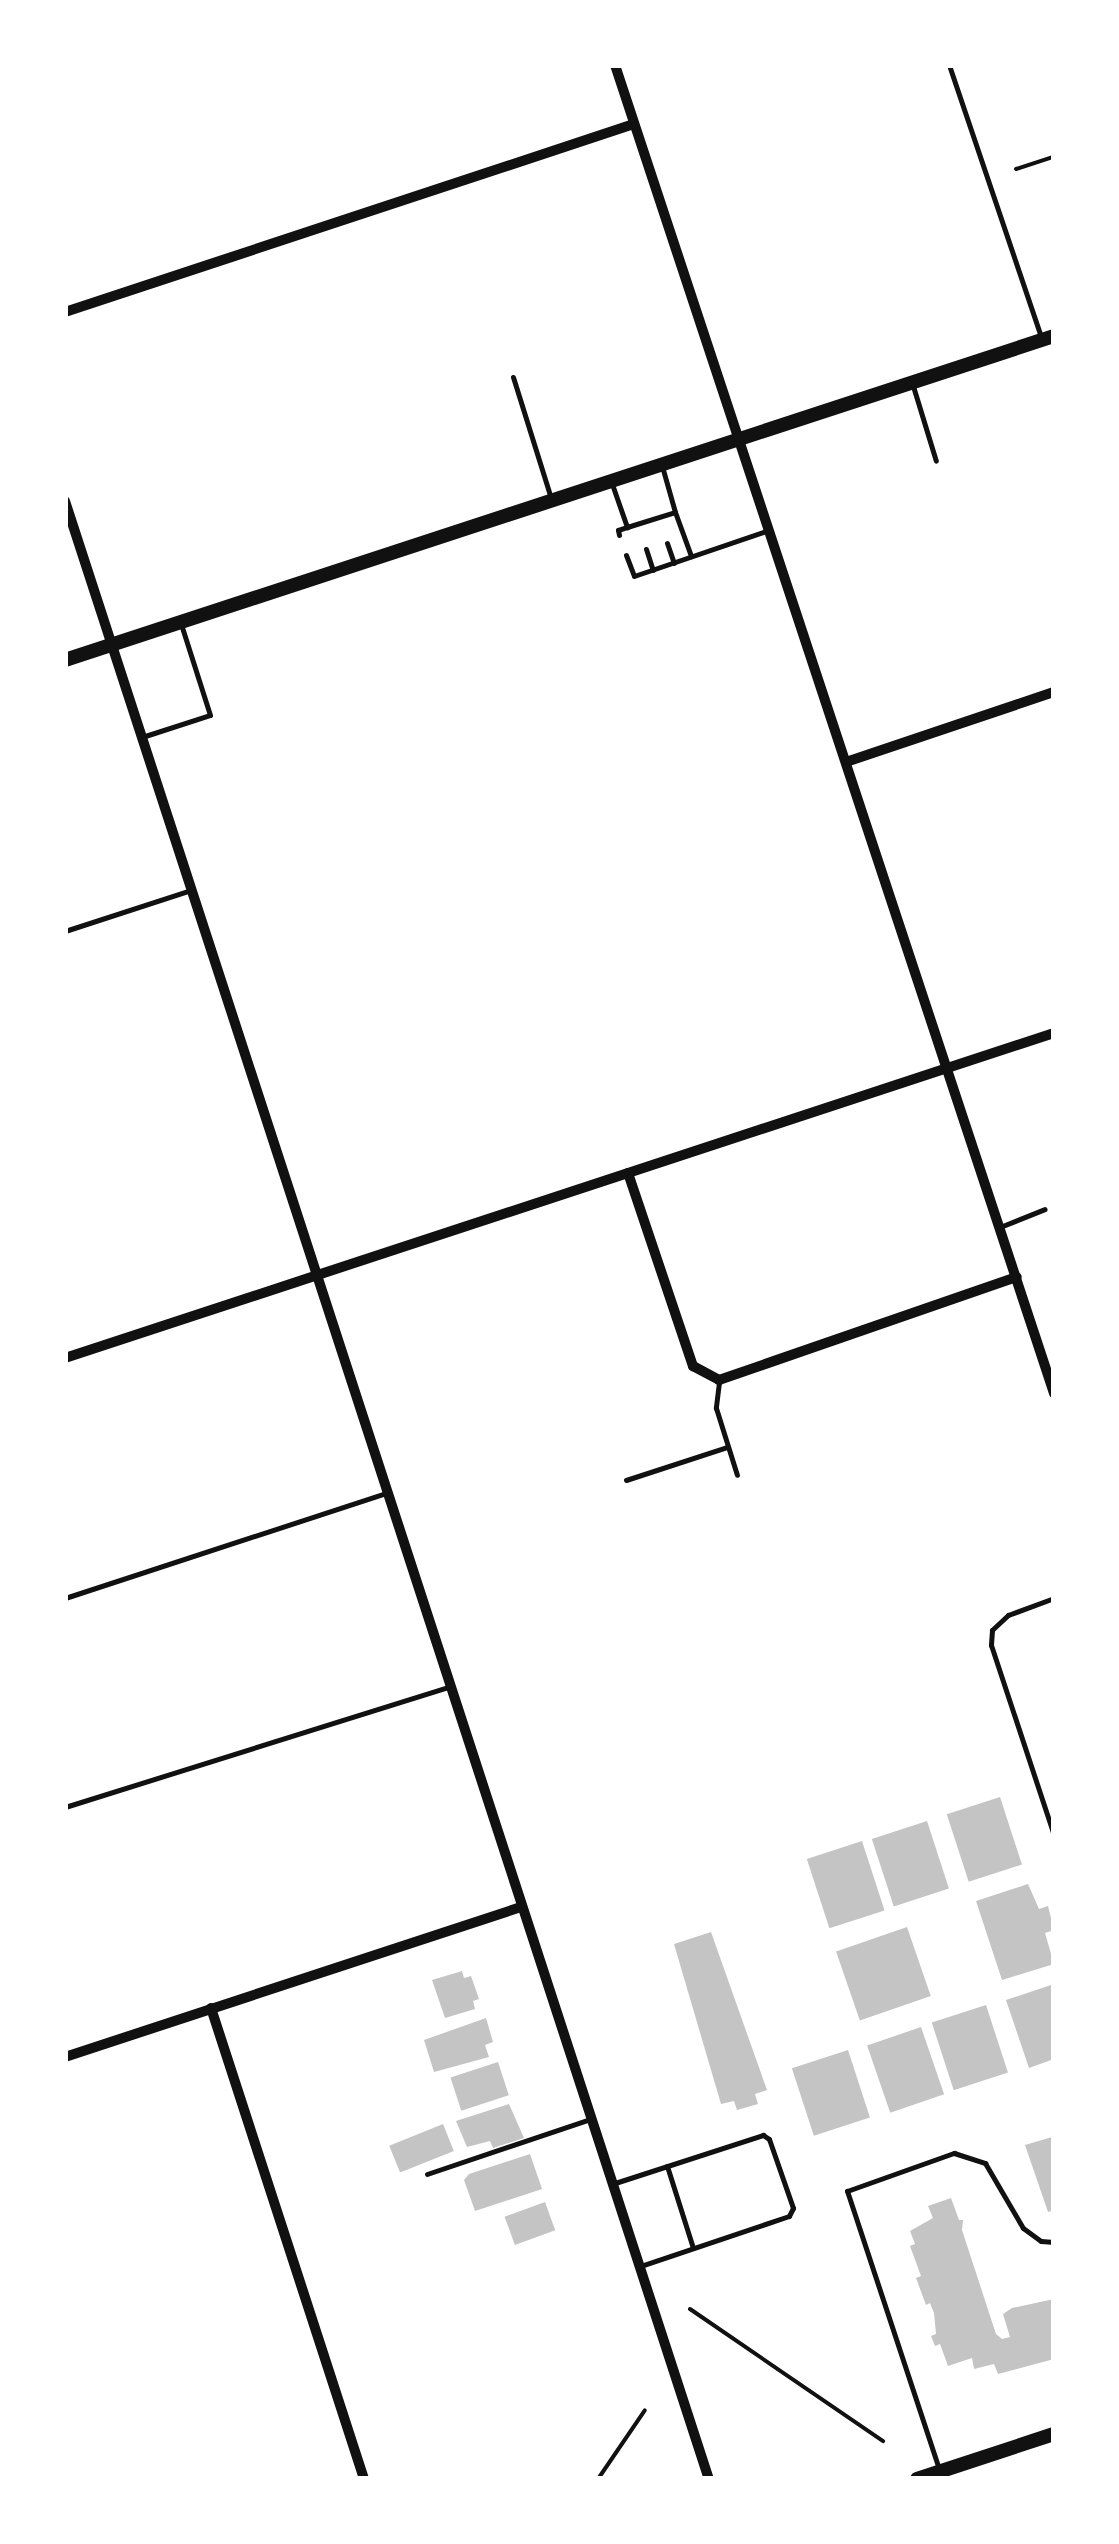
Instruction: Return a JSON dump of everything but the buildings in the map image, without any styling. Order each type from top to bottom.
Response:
[{"type":"street","points":[[615,65],[849,762],[1054,1393]]},
{"type":"street","points":[[65,312],[634,124]]},
{"type":"street","points":[[65,660],[1048,338]]},
{"type":"street","points":[[65,500],[709,2479]]},
{"type":"street","points":[[849,762],[1054,692]]},
{"type":"street","points":[[65,1358],[1054,1033]]},
{"type":"street","points":[[628,1173],[693,1366],[719,1380],[1016,1278]]},
{"type":"street","points":[[65,2056],[521,1907]]},
{"type":"street","points":[[212,2008],[364,2479]]},
{"type":"street","points":[[918,2479],[1054,2434]]},
{"type":"lane","points":[[949,65],[1048,338]]},
{"type":"lane","points":[[513,377],[552,501]]},
{"type":"lane","points":[[912,383],[936,462]]},
{"type":"lane","points":[[661,465],[691,556]]},
{"type":"lane","points":[[611,482],[627,527]]},
{"type":"lane","points":[[620,535],[618,530],[638,527],[676,512]]},
{"type":"lane","points":[[626,555],[634,576],[769,530]]},
{"type":"lane","points":[[667,543],[674,563]]},
{"type":"lane","points":[[646,549],[652,570]]},
{"type":"lane","points":[[142,737],[210,715],[180,623]]},
{"type":"lane","points":[[65,931],[191,890]]},
{"type":"lane","points":[[1000,1227],[1045,1209]]},
{"type":"lane","points":[[719,1380],[716,1408],[737,1476]]},
{"type":"lane","points":[[626,1480],[727,1447]]},
{"type":"lane","points":[[65,1598],[387,1493]]},
{"type":"lane","points":[[1054,1598],[1008,1614],[992,1630],[991,1645],[1054,1836]]},
{"type":"lane","points":[[65,1807],[449,1686]]},
{"type":"lane","points":[[427,2174],[592,2119]]},
{"type":"lane","points":[[613,2184],[763,2135],[770,2139],[793,2208],[789,2216],[640,2266]]},
{"type":"lane","points":[[940,2472],[847,2190],[954,2153],[985,2164],[1023,2228],[1041,2241],[1054,2242]]},
{"type":"lane","points":[[666,2166],[693,2248]]},
{"type":"path","points":[[1016,170],[1054,157]]},
{"type":"path","points":[[690,2309],[883,2441]]},
{"type":"path","points":[[598,2479],[646,2410]]}]
